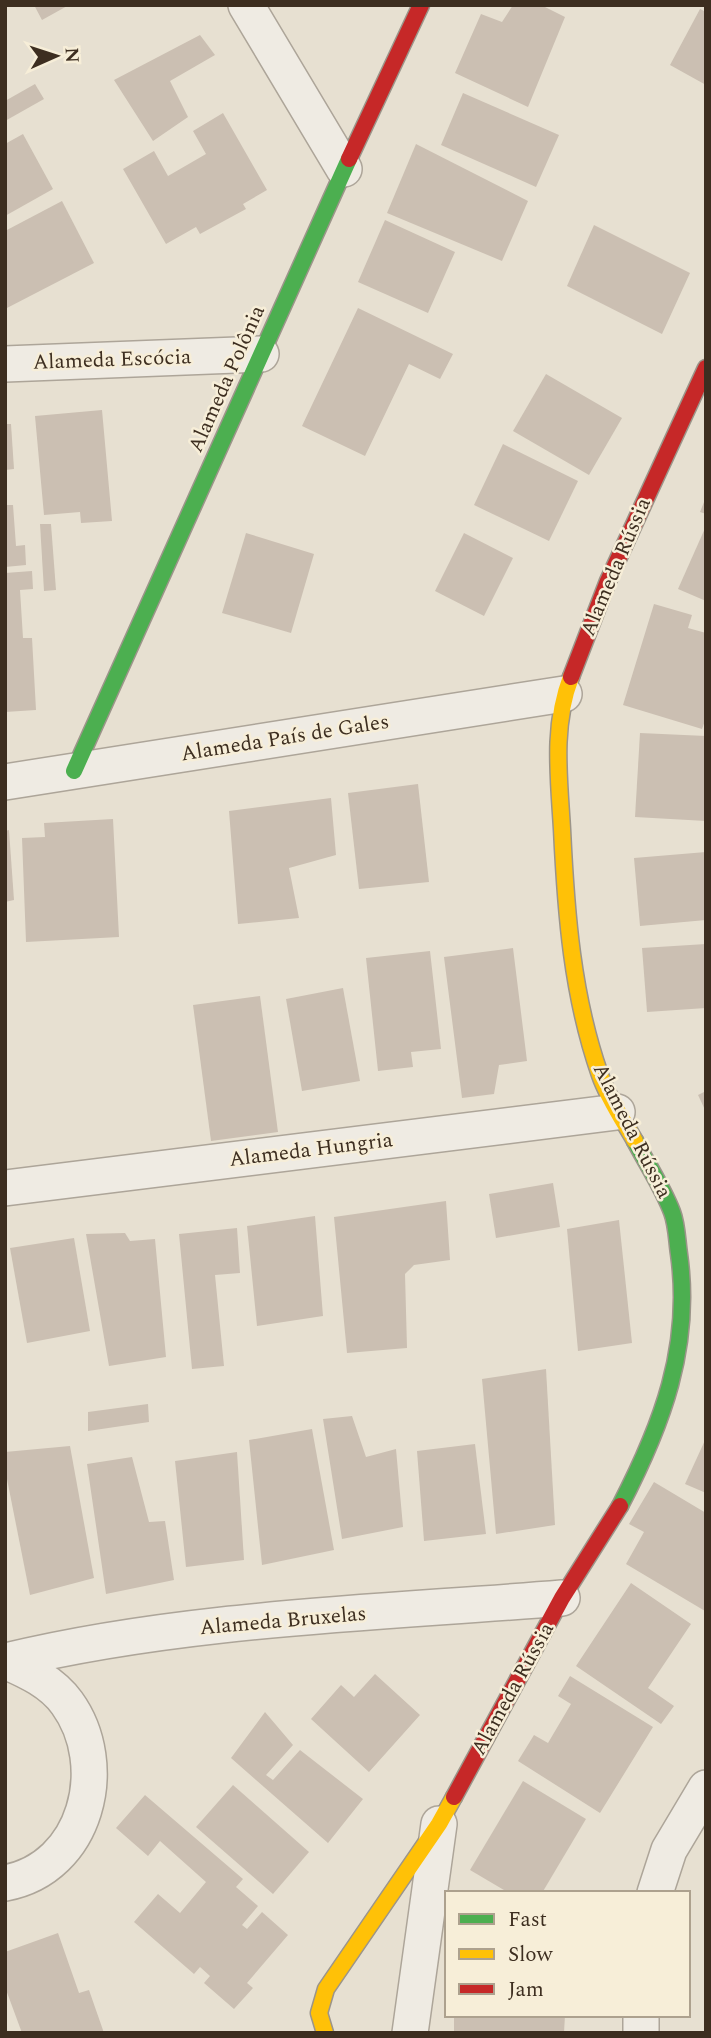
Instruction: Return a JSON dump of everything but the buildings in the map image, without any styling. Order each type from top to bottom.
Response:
[{"type":"street","points":[[246,5],[344,169]]},
{"type":"street","name":"Alameda Polônia","points":[[74,771],[344,169],[421,5]]},
{"type":"street","name":"Alameda Escócia","points":[[5,364],[261,354]]},
{"type":"street","name":"Alameda Rússia","points":[[324,2033],[319,2013],[326,1989],[439,1824],[562,1598],[610,1525],[651,1446],[673,1383],[681,1319],[681,1269],[673,1213],[617,1112],[601,1078],[587,1034],[568,940],[557,748],[564,694],[608,581],[706,368]]},
{"type":"street","name":"Alameda País de Gales","points":[[5,782],[564,694]]},
{"type":"street","name":"Alameda Hungria","points":[[5,1188],[617,1112]]},
{"type":"street","name":"Alameda Bruxelas","points":[[6,1661],[71,1645],[171,1630],[562,1598]]},
{"type":"street","points":[[5,1883],[47,1864],[72,1838],[87,1805],[92,1768],[84,1732],[66,1701],[39,1676],[6,1661]]},
{"type":"street","points":[[656,1891],[669,1850],[706,1788]]},
{"type":"street","name":"Alameda Rússia","points":[[410,2033],[439,1824]]},
{"type":"traffic: fast","points":[[74,771],[349,159]]},
{"type":"traffic: fast","points":[[620,1506],[661,1415],[677,1353],[681,1321],[682,1288],[674,1217],[635,1141]]},
{"type":"traffic: slow","points":[[571,677],[561,714],[558,752],[572,954],[583,1015],[600,1075],[635,1141]]},
{"type":"traffic: slow","points":[[325,2033],[319,2013],[326,1989],[439,1824],[454,1797]]},
{"type":"traffic: jam","points":[[349,159],[421,5]]},
{"type":"traffic: jam","points":[[571,677],[608,581],[706,368]]},
{"type":"traffic: jam","points":[[454,1797],[562,1598],[620,1506]]}]
